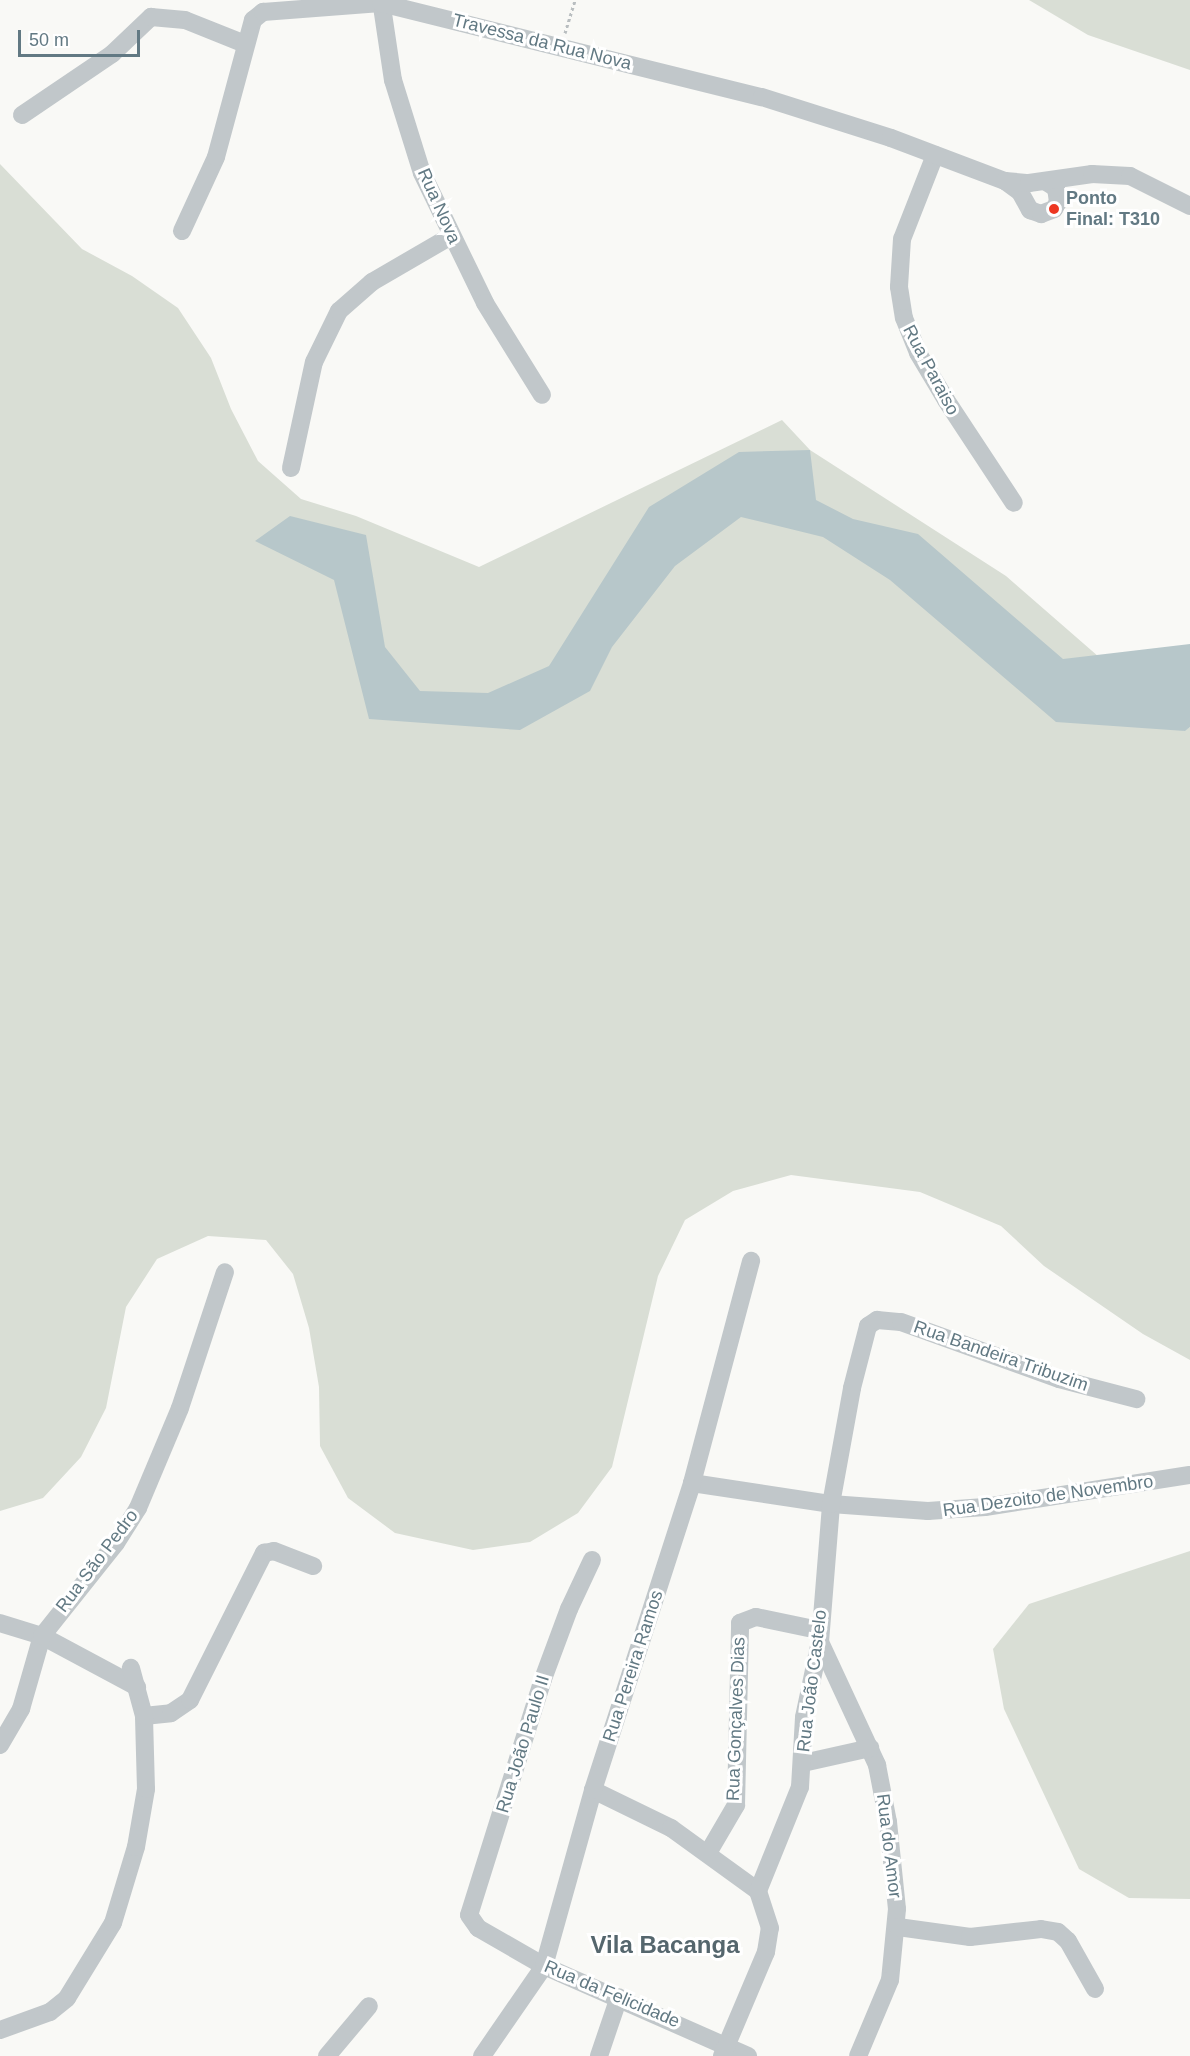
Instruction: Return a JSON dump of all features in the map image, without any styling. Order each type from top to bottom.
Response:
[{"type":"street","name":"Travessa da Rua Nova","points":[[182,231],[216,157],[253,20],[263,12],[381,1],[762,97],[1005,181],[1020,192],[1030,210],[1041,214],[1048,213],[1058,202],[1056,188],[1044,181]]},
{"type":"street","name":"Rua Nova","points":[[381,1],[393,80],[422,173],[485,303],[542,395]]},
{"type":"street","points":[[22,115],[112,54],[152,17],[185,20],[245,44]]},
{"type":"street","name":"Rua Paraiso","points":[[935,155],[902,239],[899,287],[904,318],[918,353],[1014,503]]},
{"type":"street","name":"Travessa da Rua Nova","points":[[1005,181],[1044,181],[1092,174],[1130,176],[1150,182],[1190,206]]},
{"type":"street","points":[[291,468],[314,362],[339,311],[372,282],[451,236]]},
{"type":"street","name":"Rua Pereira Ramos","points":[[482,2056],[544,1966],[593,1790],[692,1483],[751,1261]]},
{"type":"street","name":"Rua São Pedro","points":[[0,1745],[21,1709],[42,1636],[116,1543],[138,1508],[180,1408],[225,1272]]},
{"type":"street","name":"Rua Bandeira Tribuzim","points":[[868,1326],[877,1320],[901,1322],[1059,1379],[1136,1399]]},
{"type":"street","name":"Rua João Castelo","points":[[758,1891],[800,1786],[804,1717],[819,1636],[831,1504],[852,1388],[868,1326]]},
{"type":"street","name":"Rua Dezoito de Novembro","points":[[692,1483],[831,1504],[928,1511],[985,1507],[1190,1475]]},
{"type":"street","points":[[144,1716],[171,1713],[190,1700],[264,1553],[274,1551],[313,1566]]},
{"type":"street","name":"Rua João Paulo II","points":[[478,1928],[471,1920],[469,1906],[490,1854],[543,1679],[568,1609],[592,1560]]},
{"type":"street","name":"Rua Gonçalves Dias","points":[[708,1853],[736,1805],[740,1623],[756,1617],[819,1636]]},
{"type":"street","points":[[0,1623],[42,1636],[137,1687]]},
{"type":"street","name":"Rua do Amor","points":[[819,1636],[877,1765],[888,1822],[898,1927],[890,1980],[858,2056]]},
{"type":"street","points":[[0,2030],[50,2012],[67,1998],[114,1923],[142,1818],[144,1716],[131,1668]]},
{"type":"street","points":[[803,1763],[870,1748]]},
{"type":"street","points":[[593,1790],[671,1828],[758,1891],[769,1917],[770,1938],[724,2050]]},
{"type":"street","points":[[898,1927],[970,1937],[1041,1929],[1058,1932],[1068,1941],[1095,1989]]},
{"type":"street","name":"Rua da Felicidade","points":[[478,1928],[544,1966],[619,1997],[724,2050],[748,2056]]},
{"type":"street","points":[[599,2056],[619,1997]]},
{"type":"street","points":[[327,2056],[369,2006]]},
{"type":"path","points":[[561,46],[575,0]]},
{"type":"shaded area","points":[[1029,0],[1190,0],[1190,70],[1088,35]]},
{"type":"shaded area","points":[[0,164],[82,249],[132,276],[178,308],[211,358],[231,409],[258,461],[301,499],[356,516],[479,567],[782,420],[810,450],[1006,576],[1184,731],[1190,727],[1190,1360],[1143,1334],[1044,1266],[1001,1226],[920,1192],[791,1175],[733,1191],[685,1220],[658,1276],[612,1467],[578,1513],[530,1542],[473,1550],[395,1533],[348,1498],[320,1446],[319,1387],[309,1328],[293,1274],[266,1240],[208,1236],[157,1259],[126,1307],[106,1408],[81,1457],[43,1498],[0,1511]]},
{"type":"shaded area","points":[[810,450],[816,500],[853,519],[918,534],[1063,659],[1190,644],[1190,727],[1185,731],[1056,722],[890,580],[823,537],[741,517],[675,566],[612,647],[590,691],[520,730],[369,719],[334,580],[255,541],[290,516],[366,535],[385,647],[420,691],[488,693],[549,666],[649,507],[739,452]]},
{"type":"shaded area","points":[[1190,1551],[1190,1899],[1129,1898],[1079,1869],[1004,1709],[993,1649],[1029,1604]]},
{"type":"place","name":"Ponto Final: T310","points":[[1054,209]]},
{"type":"district","name":"Vila Bacanga","points":[[665,1945]]}]
